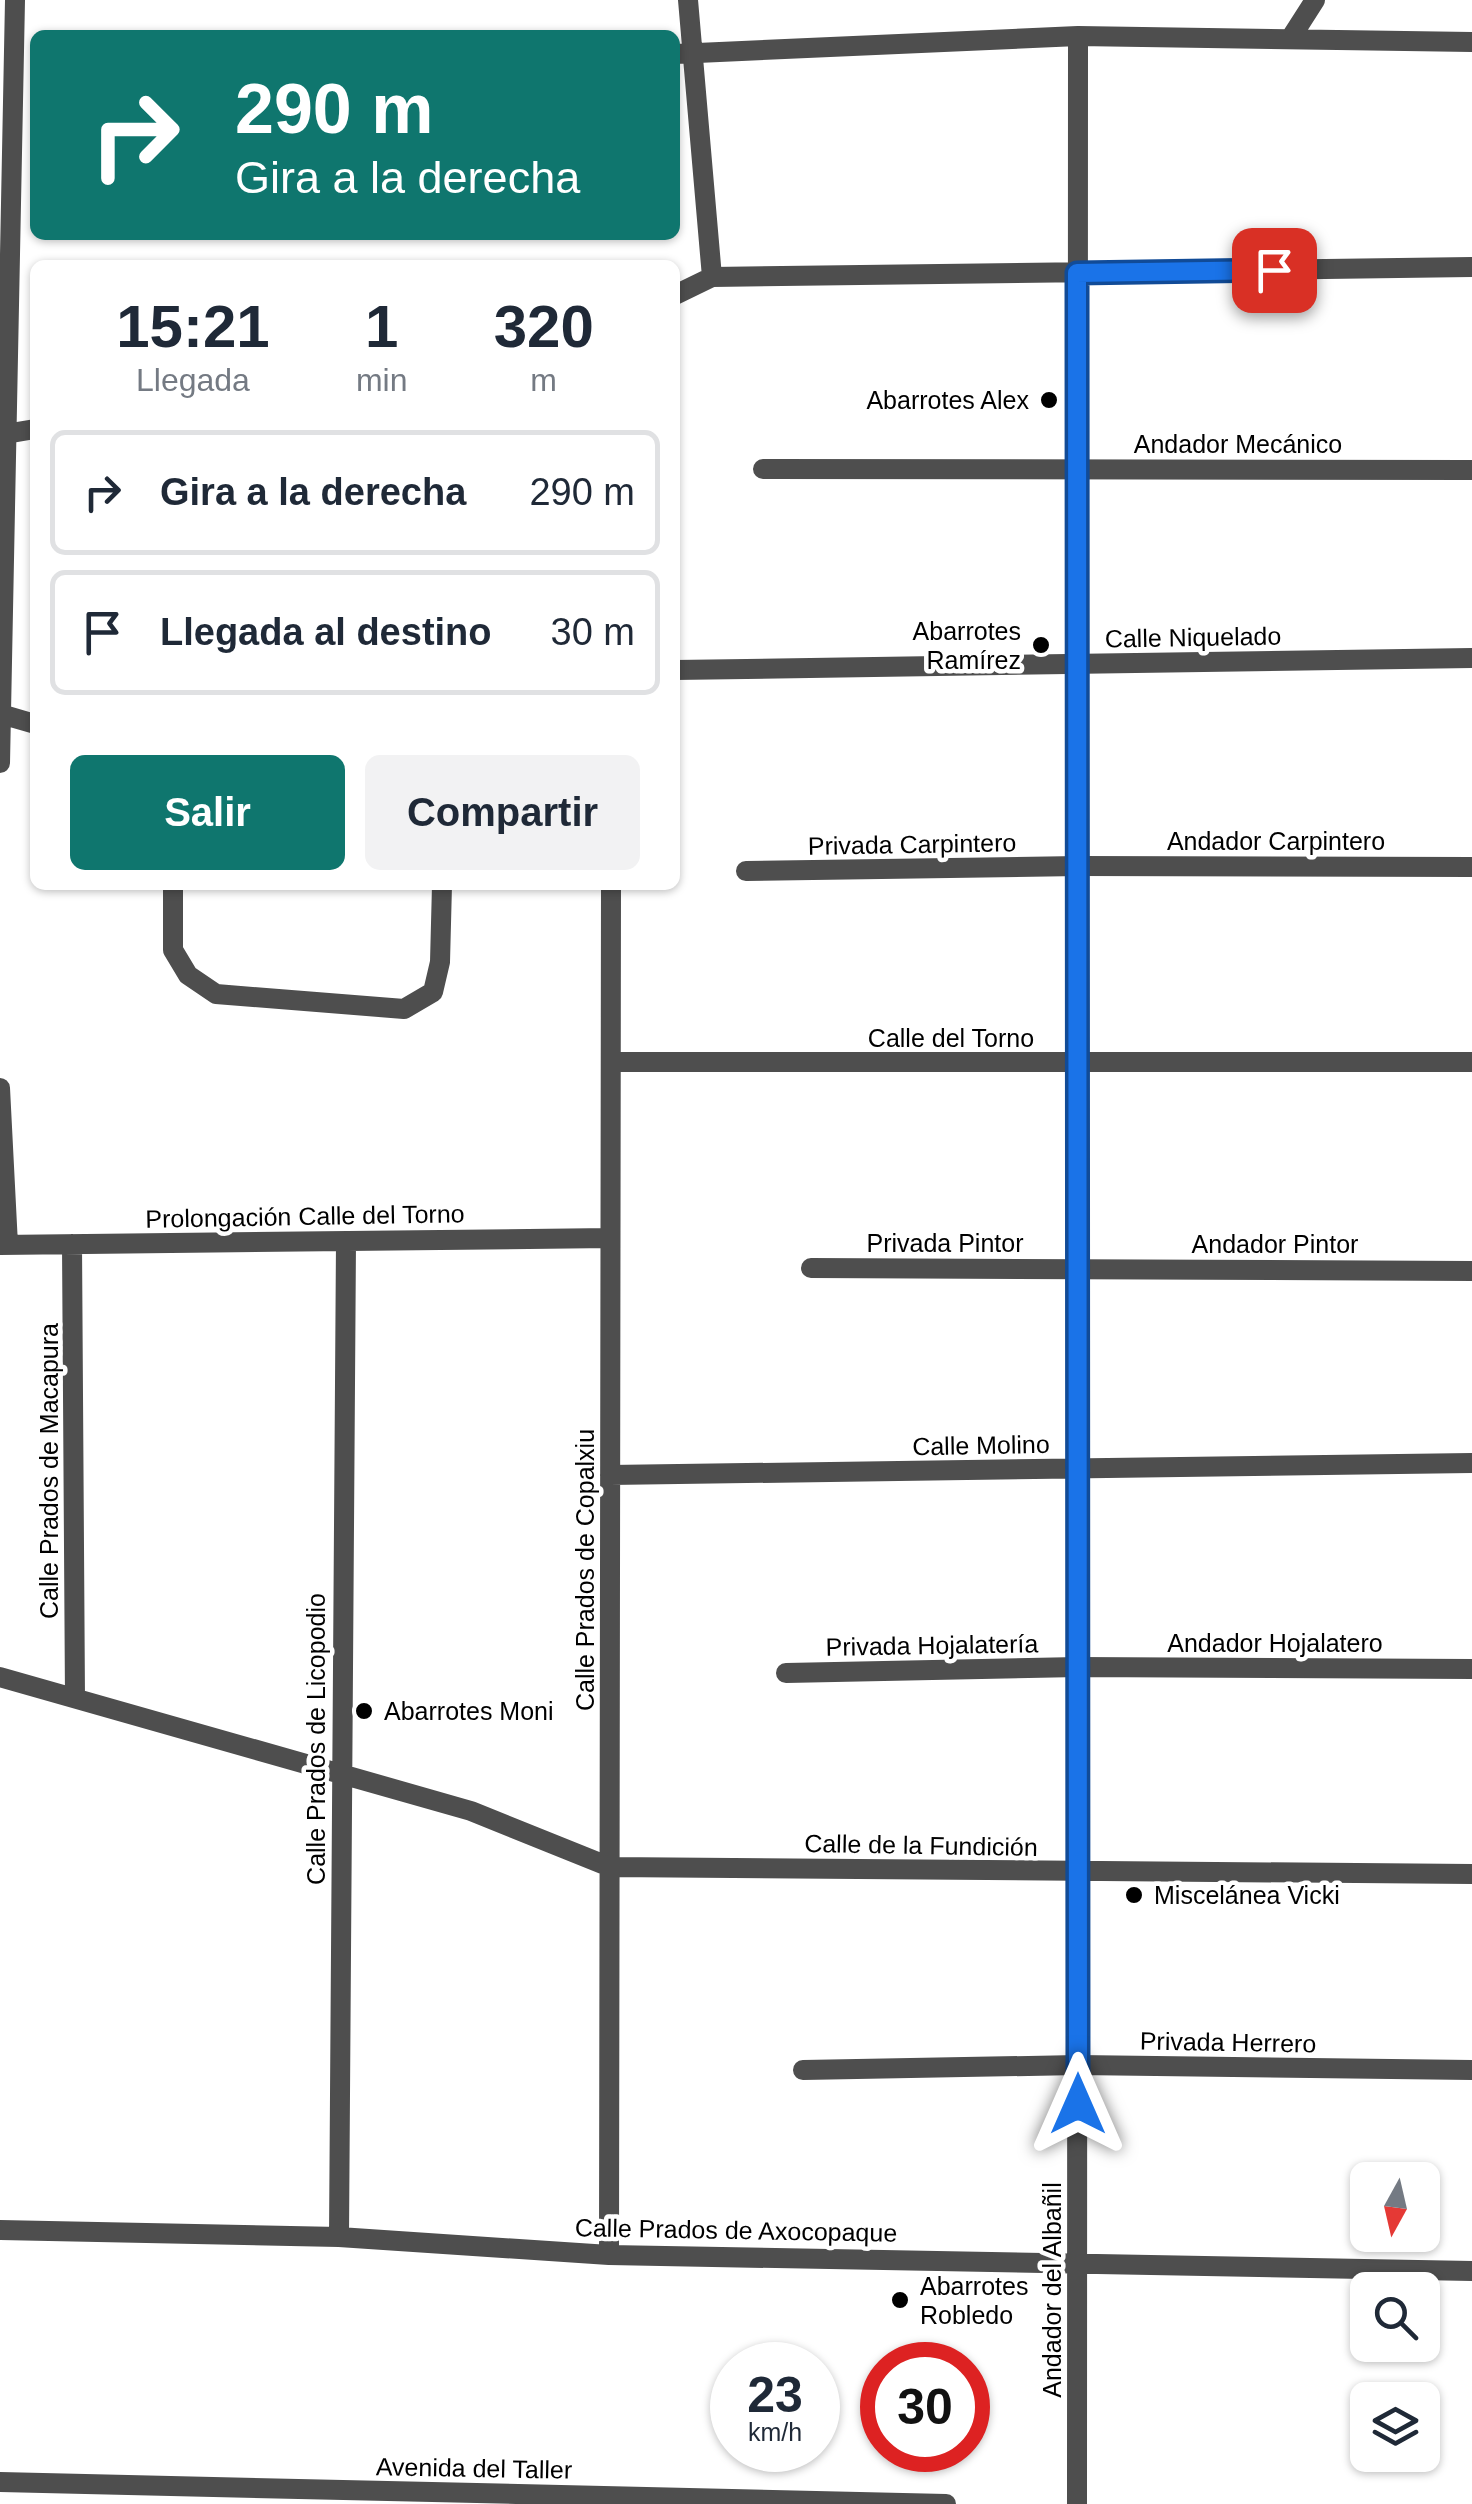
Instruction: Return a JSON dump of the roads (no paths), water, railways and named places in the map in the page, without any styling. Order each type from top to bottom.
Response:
[{"type":"street","points":[[0,763],[15,0]]},
{"type":"street","points":[[688,0],[685,53],[712,277]]},
{"type":"street","points":[[1292,36],[1315,0]]},
{"type":"street","points":[[685,53],[1078,36],[1292,36],[1472,42]]},
{"type":"street","name":"Andador del Albañil","points":[[1077,2504],[1078,36]]},
{"type":"street","points":[[13,154],[30,152]]},
{"type":"street","points":[[680,293],[712,277],[1472,267]]},
{"type":"street","points":[[4,434],[30,429]]},
{"type":"street","name":"Andador Mecánico","points":[[763,469],[1472,470]]},
{"type":"street","name":"Calle Niquelado","points":[[680,670],[1472,658]]},
{"type":"street","points":[[1,714],[30,723]]},
{"type":"street","name":"Andador Carpintero","points":[[1079,866],[1472,867]]},
{"type":"street","name":"Privada Carpintero","points":[[746,872],[1079,866]]},
{"type":"street","points":[[173,890],[173,950],[188,975],[216,994],[404,1008],[433,992],[440,962],[442,890]]},
{"type":"street","name":"Calle Prados de Copalxiu","points":[[610,890],[610,2255]]},
{"type":"street","name":"Calle del Torno","points":[[611,1062],[1472,1062]]},
{"type":"street","points":[[0,1088],[4,1245]]},
{"type":"street","name":"Prolongación Calle del Torno","points":[[4,1245],[610,1238]]},
{"type":"street","name":"Calle Prados de Licopodio","points":[[339,2238],[339,1770],[346,1241]]},
{"type":"street","name":"Calle Prados de Macapura","points":[[72,1244],[75,1698]]},
{"type":"street","name":"Privada Pintor","points":[[811,1268],[1078,1268]]},
{"type":"street","name":"Andador Pintor","points":[[1078,1268],[1472,1271]]},
{"type":"street","name":"Calle Molino","points":[[610,1475],[1472,1464]]},
{"type":"street","name":"Andador Hojalatero","points":[[1078,1667],[1472,1669]]},
{"type":"street","name":"Privada Hojalatería","points":[[786,1673],[1078,1667]]},
{"type":"street","points":[[0,1677],[339,1770],[471,1811],[610,1867]]},
{"type":"street","name":"Calle de la Fundición","points":[[610,1867],[1472,1874]]},
{"type":"street","name":"Privada Herrero","points":[[803,2070],[1078,2065],[1472,2070]]},
{"type":"street","name":"Calle Prados de Axocopaque","points":[[0,2230],[339,2238],[610,2255],[1472,2271]]},
{"type":"street","name":"Avenida del Taller","points":[[0,2482],[320,2497],[946,2504]]},
{"type":"place","name":"Abarrotes Alex","points":[[1049,400]]},
{"type":"place","name":"Abarrotes Ramírez","points":[[1041,645]]},
{"type":"place","name":"Abarrotes Moni","points":[[364,1711]]},
{"type":"place","name":"Miscelánea Vicki","points":[[1134,1895]]},
{"type":"place","name":"Abarrotes Robledo","points":[[900,2300]]}]
